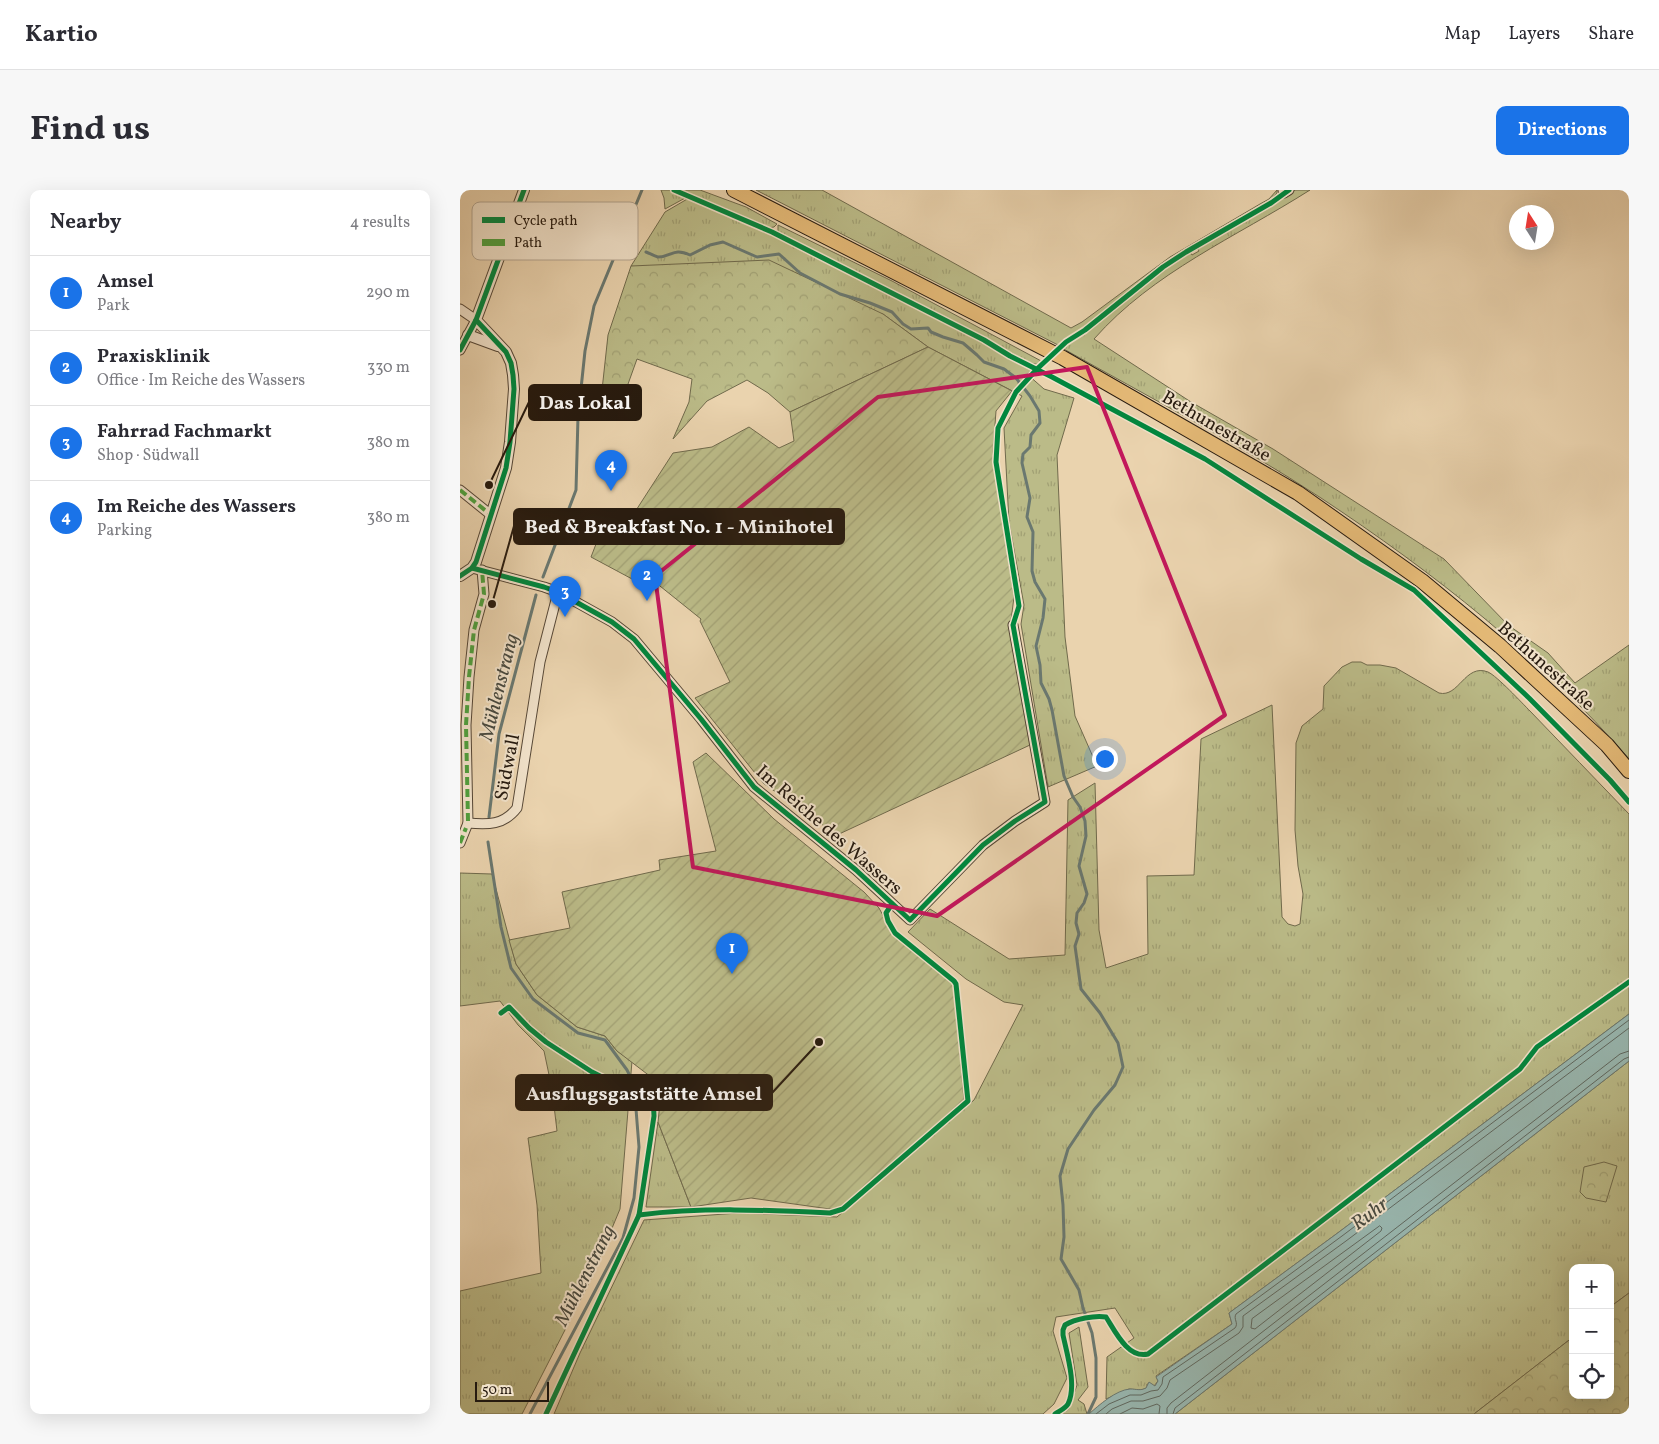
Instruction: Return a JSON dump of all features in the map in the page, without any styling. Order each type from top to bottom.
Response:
[{"type":"main road","name":"Bethunestraße","points":[[734,190],[1063,358],[1298,493],[1422,581],[1500,646],[1607,745],[1629,770]]},
{"type":"street","points":[[520,202],[524,190]]},
{"type":"street","points":[[460,350],[476,320],[498,260]]},
{"type":"street","points":[[460,309],[476,320],[502,347],[511,363],[513,375],[510,442],[506,468],[476,562],[484,594],[474,630],[463,724],[468,823],[460,843]]},
{"type":"street","points":[[468,335],[502,347]]},
{"type":"street","points":[[460,490],[492,515]]},
{"type":"street","points":[[460,576],[477,569]]},
{"type":"street","name":"Im Reiche des Wassers","points":[[477,569],[558,592],[612,622],[634,639],[713,734],[754,787],[856,870],[910,920],[983,845],[1044,802],[1013,626]]},
{"type":"street","name":"Südwall","points":[[468,823],[492,824],[510,817],[517,808],[540,662],[558,592]]},
{"type":"highlighted area","points":[[1087,367],[1225,715],[937,916],[693,867],[655,576],[878,397]]},
{"type":"green space","points":[[661,190],[671,190],[687,197],[665,209]]},
{"type":"green space","points":[[681,190],[700,190],[746,207],[777,224],[774,227],[768,228]]},
{"type":"green space","points":[[756,190],[822,190],[1071,328],[1082,322],[1170,257],[1269,199],[1277,190],[1277,193],[1271,200],[1167,262],[1087,326],[1058,345]]},
{"type":"green space","points":[[1295,190],[1310,190],[1169,275],[1117,315],[1094,339],[1191,402],[1273,449],[1444,559],[1508,625],[1548,653],[1575,683],[1629,645],[1629,759],[1560,686],[1522,651],[1444,586],[1363,526],[1257,458],[1062,348],[1094,326],[1158,273],[1190,252],[1192,255],[1199,251],[1197,248],[1270,207]]},
{"type":"green space","points":[[689,198],[724,215],[766,231],[990,345],[1008,358],[1032,369],[1027,374],[1044,389],[1074,398],[1057,455],[1065,637],[1075,716],[1097,766],[1048,787],[1021,624],[1024,605],[1009,522],[1004,428],[1022,396],[928,347],[883,314],[631,266],[635,260],[638,260],[638,255],[665,212]]},
{"type":"green space","points":[[778,225],[892,281],[1043,362],[1040,365],[1013,355],[783,236],[778,231]]},
{"type":"green space","points":[[769,260],[883,314],[928,347],[790,412],[768,393],[747,380],[707,401],[673,439],[689,402],[692,379],[637,359],[623,398],[602,390],[608,335],[631,266]]},
{"type":"green space","points":[[928,347],[1012,391],[996,411],[993,452],[1014,597],[1010,628],[1030,745],[837,835],[763,783],[695,698],[730,682],[700,621],[701,619],[640,570],[634,580],[591,557],[603,526],[622,532],[673,453],[712,447],[749,427],[779,448],[794,441],[790,412]]},
{"type":"green space","points":[[1352,662],[1396,668],[1439,693],[1452,691],[1473,672],[1488,672],[1516,696],[1629,814],[1629,1014],[1229,1313],[1232,1324],[1156,1376],[1158,1381],[1154,1386],[1147,1384],[1147,1388],[1141,1390],[1129,1389],[1106,1399],[1107,1357],[1134,1338],[1115,1308],[1056,1317],[1053,1331],[1067,1378],[1054,1404],[1043,1414],[554,1414],[580,1353],[644,1220],[738,1213],[837,1217],[974,1100],[1023,1005],[1004,1002],[966,979],[908,932],[930,909],[1009,959],[1065,955],[1068,800],[1095,783],[1099,930],[1106,968],[1148,954],[1147,876],[1194,875],[1201,739],[1272,705],[1282,917],[1288,924],[1295,926],[1300,924],[1303,894],[1295,830],[1296,743],[1302,726],[1323,709],[1324,686],[1342,667]]},
{"type":"green space","points":[[706,753],[774,819],[864,892],[879,908],[893,934],[954,984],[964,1100],[837,1210],[751,1198],[691,1207],[658,1122],[660,1103],[670,1097],[672,1093],[617,1051],[605,1036],[577,1027],[537,995],[516,964],[509,940],[570,928],[562,892],[660,870],[659,860],[716,851],[693,762]]},
{"type":"green space","points":[[460,873],[492,874],[516,964],[537,995],[577,1027],[605,1036],[617,1051],[632,1061],[620,1209],[590,1281],[522,1414],[460,1414],[460,1291],[541,1273],[537,1205],[528,1138],[557,1131],[552,1089],[544,1051],[518,1025],[500,1001],[460,1006]]},
{"type":"green space","points":[[1629,1061],[1629,1293],[1614,1304],[1614,1264],[1569,1264],[1569,1340],[1474,1414],[1175,1414]]},
{"type":"green space","points":[[658,1122],[691,1207],[646,1207]]},
{"type":"green space","points":[[1604,1162],[1617,1166],[1606,1202],[1586,1198],[1580,1192],[1584,1167]]},
{"type":"green space","points":[[1629,1293],[1629,1414],[1474,1414],[1569,1340],[1569,1399],[1614,1399],[1614,1304]]},
{"type":"green space","points":[[1079,1327],[1088,1387],[1078,1400],[1084,1404],[1087,1414],[1062,1414],[1069,1409],[1077,1385],[1069,1333]]},
{"type":"water","name":"Ruhr","points":[[1629,1014],[1629,1061],[1175,1414],[1089,1414],[1108,1398],[1119,1392],[1130,1389],[1144,1389],[1149,1382],[1155,1386],[1158,1381],[1156,1377],[1232,1324],[1229,1313]]},
{"type":"waterway","name":"Mühlenstrang","points":[[637,202],[642,190]]},
{"type":"waterway","points":[[646,252],[658,257],[676,252],[690,255],[710,245],[723,242],[757,257],[779,254],[800,273],[840,294],[892,312],[903,324],[911,329],[928,328],[931,332],[963,343],[984,362],[1004,369],[1016,378],[1039,411],[1040,423],[1031,435],[1030,447],[1023,454],[1022,463],[1030,498],[1027,517],[1033,532],[1032,571],[1035,582],[1045,599],[1043,618],[1036,646],[1041,683],[1052,710],[1064,776],[1085,821],[1086,836],[1079,866],[1087,894],[1084,903],[1077,913],[1076,923],[1079,934],[1075,946],[1081,989],[1100,1013],[1118,1043],[1123,1067],[1115,1085],[1094,1110],[1068,1149],[1060,1176],[1064,1237],[1061,1259],[1079,1290],[1092,1333],[1096,1358],[1096,1397],[1088,1414]]},
{"type":"waterway","name":"Mühlenstrang","points":[[543,577],[576,490],[578,417],[585,351],[594,306],[613,260]]},
{"type":"waterway","name":"Mühlenstrang","points":[[489,817],[499,734],[536,595]]},
{"type":"waterway","name":"Mühlenstrang","points":[[488,842],[501,927],[511,968],[533,999],[578,1033],[605,1040],[627,1070],[634,1084],[639,1147],[634,1198],[623,1238],[530,1414]]},
{"type":"marked path","points":[[460,490],[491,515]]},
{"type":"marked path","points":[[468,821],[466,725],[474,630],[484,594],[482,570]]},
{"type":"marked path","points":[[460,843],[466,828]]},
{"type":"cycle path","points":[[520,202],[524,190]]},
{"type":"cycle path","points":[[674,190],[772,232],[984,340],[1010,356],[1205,459],[1361,559],[1414,590],[1529,698],[1610,780],[1629,802]]},
{"type":"cycle path","points":[[472,568],[558,592],[612,622],[634,639],[701,719],[754,787],[856,870],[910,920],[983,845],[1045,802],[1013,625],[1019,606],[996,462],[998,428],[1016,392],[1066,342],[1085,330],[1163,267],[1271,203],[1289,190]]},
{"type":"cycle path","points":[[460,350],[476,320],[498,260]]},
{"type":"cycle path","points":[[460,576],[472,568],[476,562],[506,468],[514,389],[511,363],[506,352],[476,320]]},
{"type":"cycle path","points":[[639,1215],[710,1210],[830,1213],[843,1209],[968,1101],[956,984],[895,933],[886,913],[892,904]]},
{"type":"cycle path","points":[[1055,1414],[1064,1409],[1071,1397],[1070,1370],[1063,1335],[1065,1325],[1085,1318],[1106,1317],[1128,1348],[1134,1352],[1148,1354],[1520,1069],[1537,1047],[1629,982]]},
{"type":"cycle path","points":[[501,1013],[509,1007],[529,1028],[546,1042],[592,1072],[606,1079],[617,1081],[638,1078],[645,1080],[653,1094],[654,1116],[639,1215],[546,1414]]},
{"type":"place","name":"Das Lokal","points":[[489,485]]},
{"type":"place","name":"Im Reiche des Wassers","points":[[611,491]]},
{"type":"place","name":"Praxisklinik","points":[[647,601]]},
{"type":"place","name":"Bed & Breakfast No. 1 - Minihotel","points":[[492,604]]},
{"type":"place","name":"Fahrrad Fachmarkt","points":[[565,617]]},
{"type":"place","name":"Amsel","points":[[732,974]]},
{"type":"place","name":"Ausflugsgaststätte Amsel","points":[[819,1042]]}]
